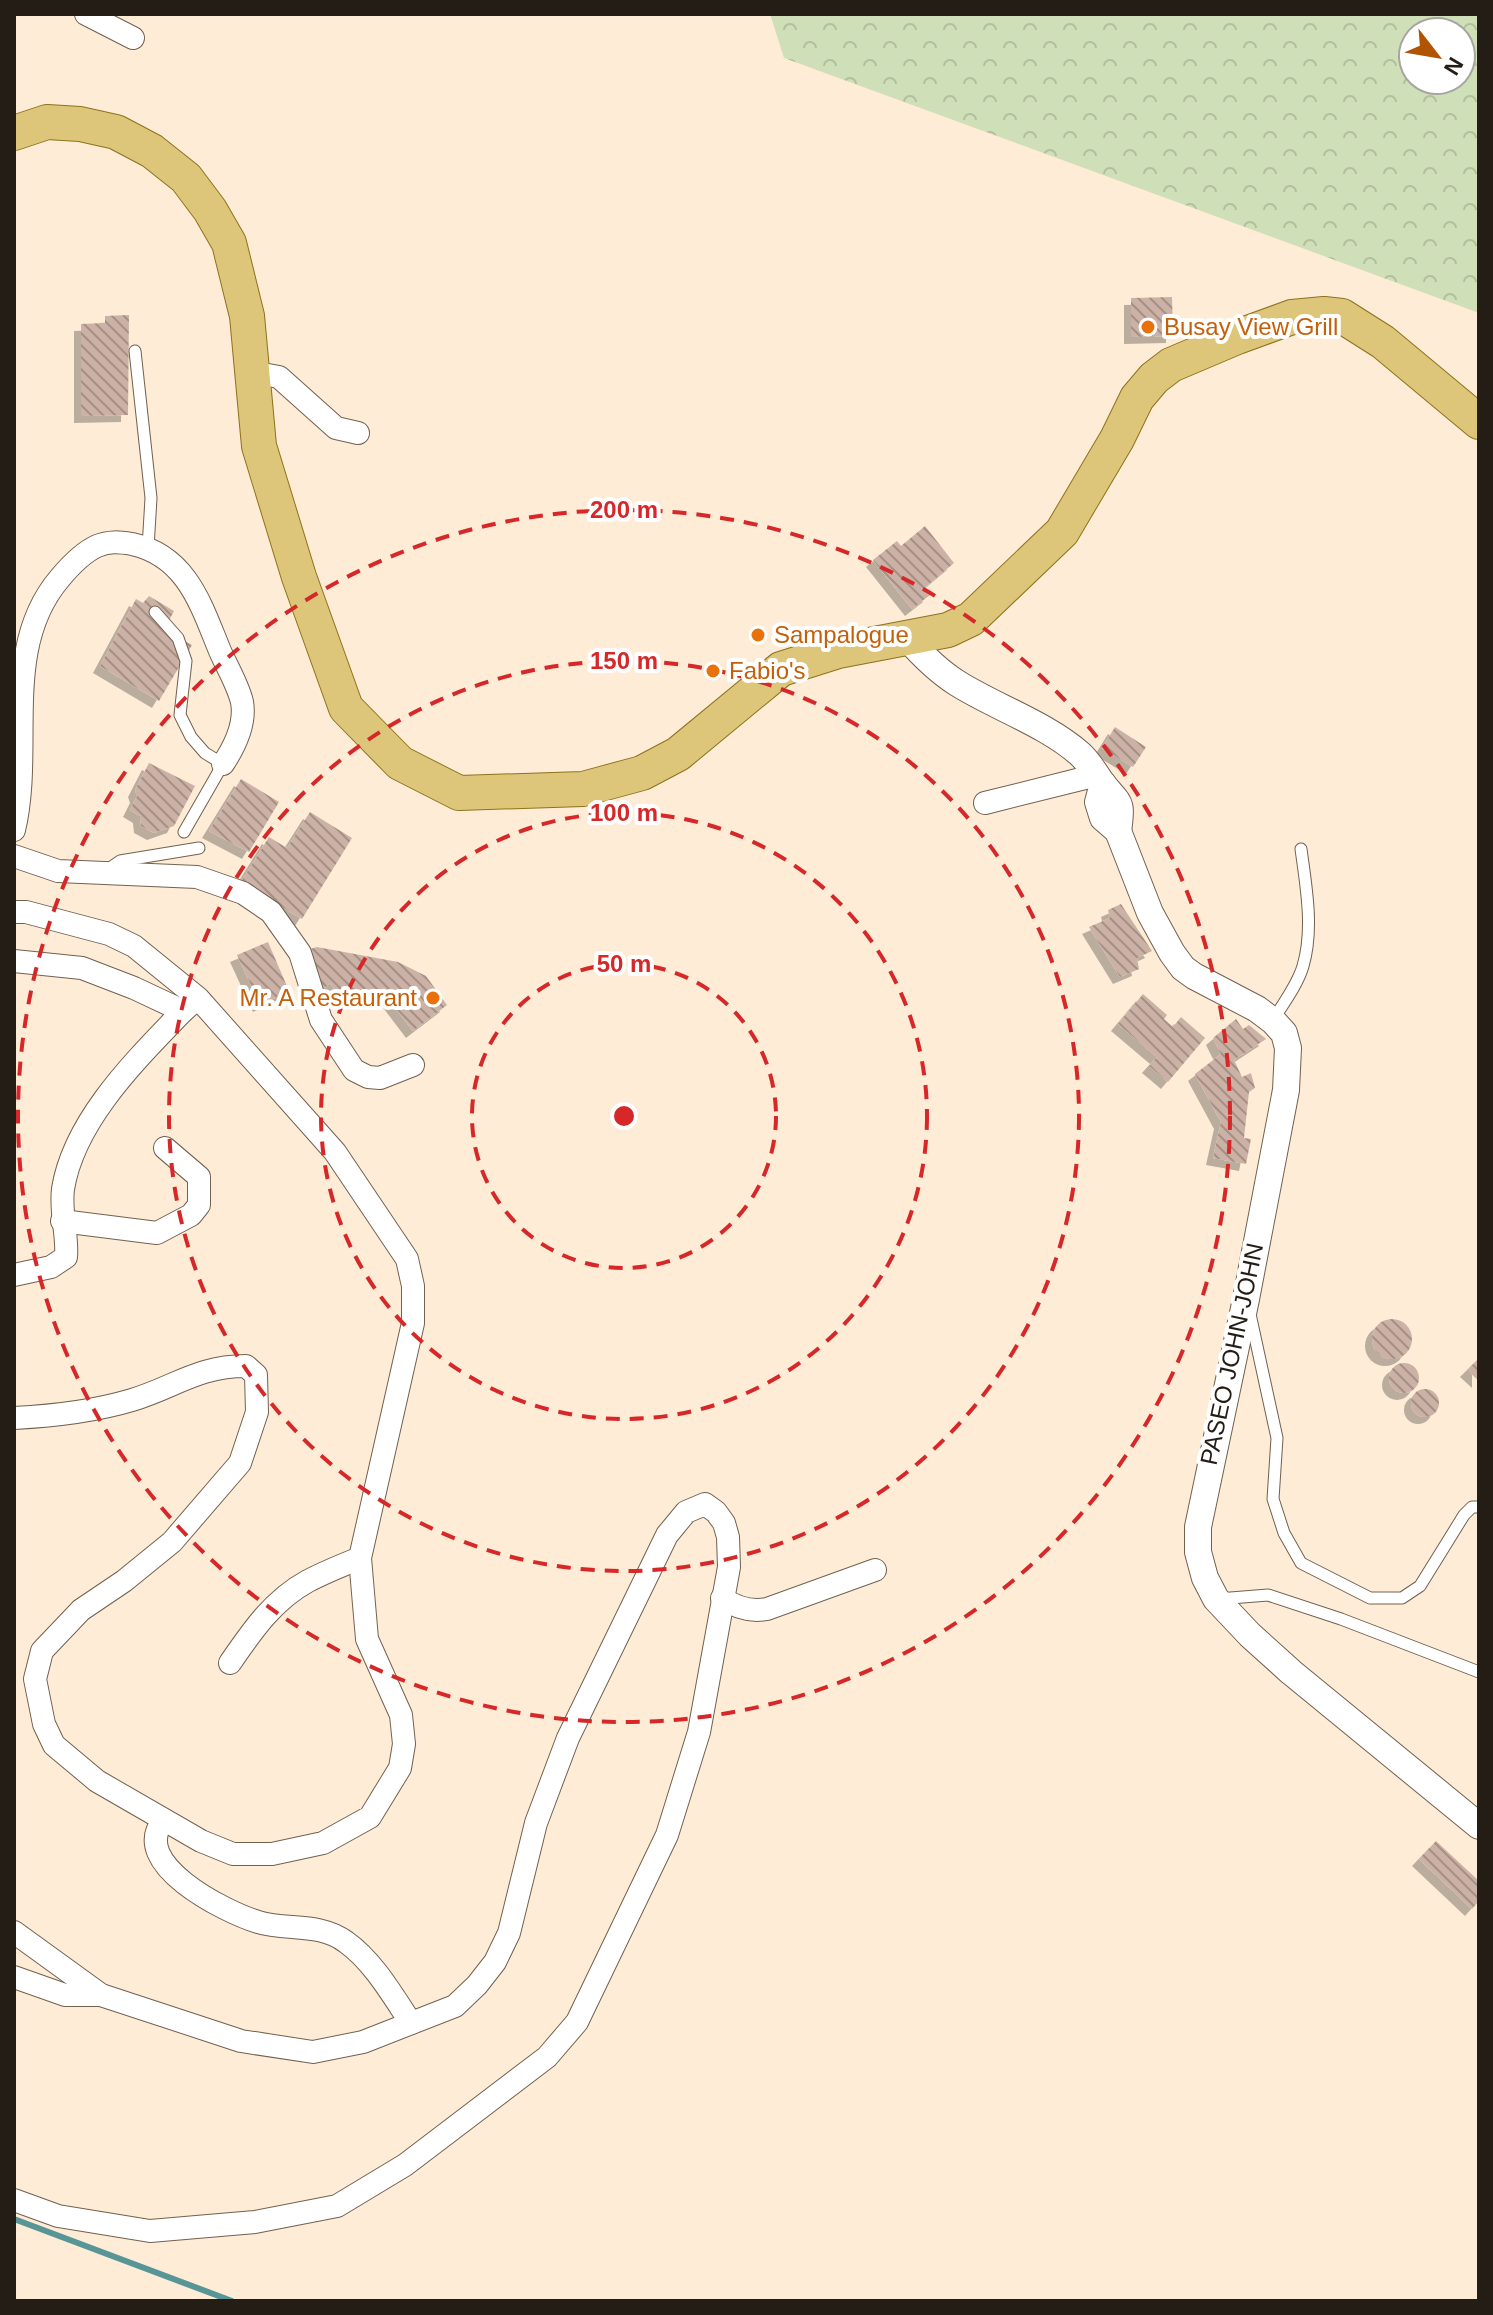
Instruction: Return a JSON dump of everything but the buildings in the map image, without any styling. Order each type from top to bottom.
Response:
[{"type":"main road","points":[[14,133],[47,122],[80,124],[116,132],[152,151],[186,178],[210,210],[229,243],[247,316],[259,446],[299,577],[346,708],[400,763],[459,793],[583,789],[642,773],[678,754],[781,669],[838,651],[948,630],[971,619],[1062,532],[1117,439],[1137,398],[1154,378],[1171,365],[1237,337],[1292,317],[1342,316],[1383,342],[1479,422]]},
{"type":"street","points":[[86,14],[133,38]]},
{"type":"street","points":[[251,378],[279,377],[336,428],[358,433]]},
{"type":"street","points":[[15,825],[23,649],[33,619],[49,589],[84,554],[98,546],[116,541],[148,548],[171,561],[197,595],[242,702],[241,725],[235,745],[223,764]]},
{"type":"street","points":[[907,638],[928,661],[956,683],[1074,749],[1100,780],[1098,802],[1103,818],[1118,831],[1159,932],[1183,968],[1273,1021]]},
{"type":"street","points":[[985,803],[1100,780]]},
{"type":"street","points":[[14,856],[58,871],[197,877],[243,893],[271,912],[300,953],[321,1020],[354,1070],[368,1077],[380,1078],[413,1065]]},
{"type":"street","points":[[14,912],[26,912],[109,934],[134,946],[335,1152],[407,1259],[413,1286],[413,1323],[360,1558],[367,1639],[401,1715],[404,1744],[400,1768],[370,1817],[323,1843],[272,1854],[233,1854],[201,1841],[97,1781],[54,1745],[44,1724],[35,1679],[42,1651],[81,1610],[124,1581],[172,1542],[240,1463],[257,1412],[256,1375],[246,1366],[210,1369],[133,1400],[50,1416],[14,1418]]},
{"type":"street","points":[[14,961],[82,968],[134,988],[190,1004]]},
{"type":"street","points":[[14,1275],[51,1267],[66,1257],[62,1221],[63,1188],[78,1142],[123,1073],[190,1004]]},
{"type":"street","name":"PASEO JOHN-JOHN","points":[[1273,1021],[1284,1033],[1289,1069],[1246,1299],[1198,1527],[1198,1552],[1205,1578],[1216,1599],[1250,1635],[1479,1826]]},
{"type":"street","points":[[62,1221],[157,1233],[191,1215],[199,1205],[199,1177],[165,1148]]},
{"type":"street","points":[[14,1932],[101,1995],[241,2041],[313,2052],[363,2042],[455,2006],[495,1962],[509,1933],[536,1823],[568,1738],[667,1535],[686,1512],[705,1504],[724,1523],[729,1567],[699,1732],[667,1835],[577,2022],[547,2057],[405,2165],[337,2206],[255,2222],[150,2231],[58,2216],[14,2200]]},
{"type":"street","points":[[230,1663],[257,1623],[276,1604],[307,1581],[360,1558]]},
{"type":"street","points":[[722,1598],[756,1611],[767,1609],[875,1570]]},
{"type":"street","points":[[164,1820],[156,1829],[155,1842],[163,1860],[187,1888],[259,1923],[311,1927],[346,1942],[386,1986],[411,2023]]},
{"type":"street","points":[[14,1977],[65,1995],[101,1995]]},
{"type":"lane","points":[[135,351],[151,498],[148,548]]},
{"type":"lane","points":[[155,612],[178,638],[186,661],[180,715],[191,737],[205,753],[223,764],[184,832]]},
{"type":"lane","points":[[104,873],[120,861],[199,848]]},
{"type":"lane","points":[[1273,1021],[1303,968],[1308,937],[1307,893],[1301,849]]},
{"type":"lane","points":[[1246,1299],[1277,1438],[1273,1499],[1284,1533],[1301,1563],[1370,1598],[1402,1598],[1420,1586],[1464,1515],[1472,1507],[1479,1507]]},
{"type":"lane","points":[[1216,1599],[1268,1595],[1341,1619],[1479,1672]]},
{"type":"green space","points":[[770,14],[1479,14],[1479,313],[784,58]]},
{"type":"waterway","points":[[14,2219],[232,2301]]},
{"type":"place","name":"Busay View Grill","points":[[1148,327]]},
{"type":"place","name":"Sampalogue","points":[[758,635]]},
{"type":"place","name":"Fabio's","points":[[713,671]]},
{"type":"place","name":"Mr. A Restaurant","points":[[433,998]]}]
